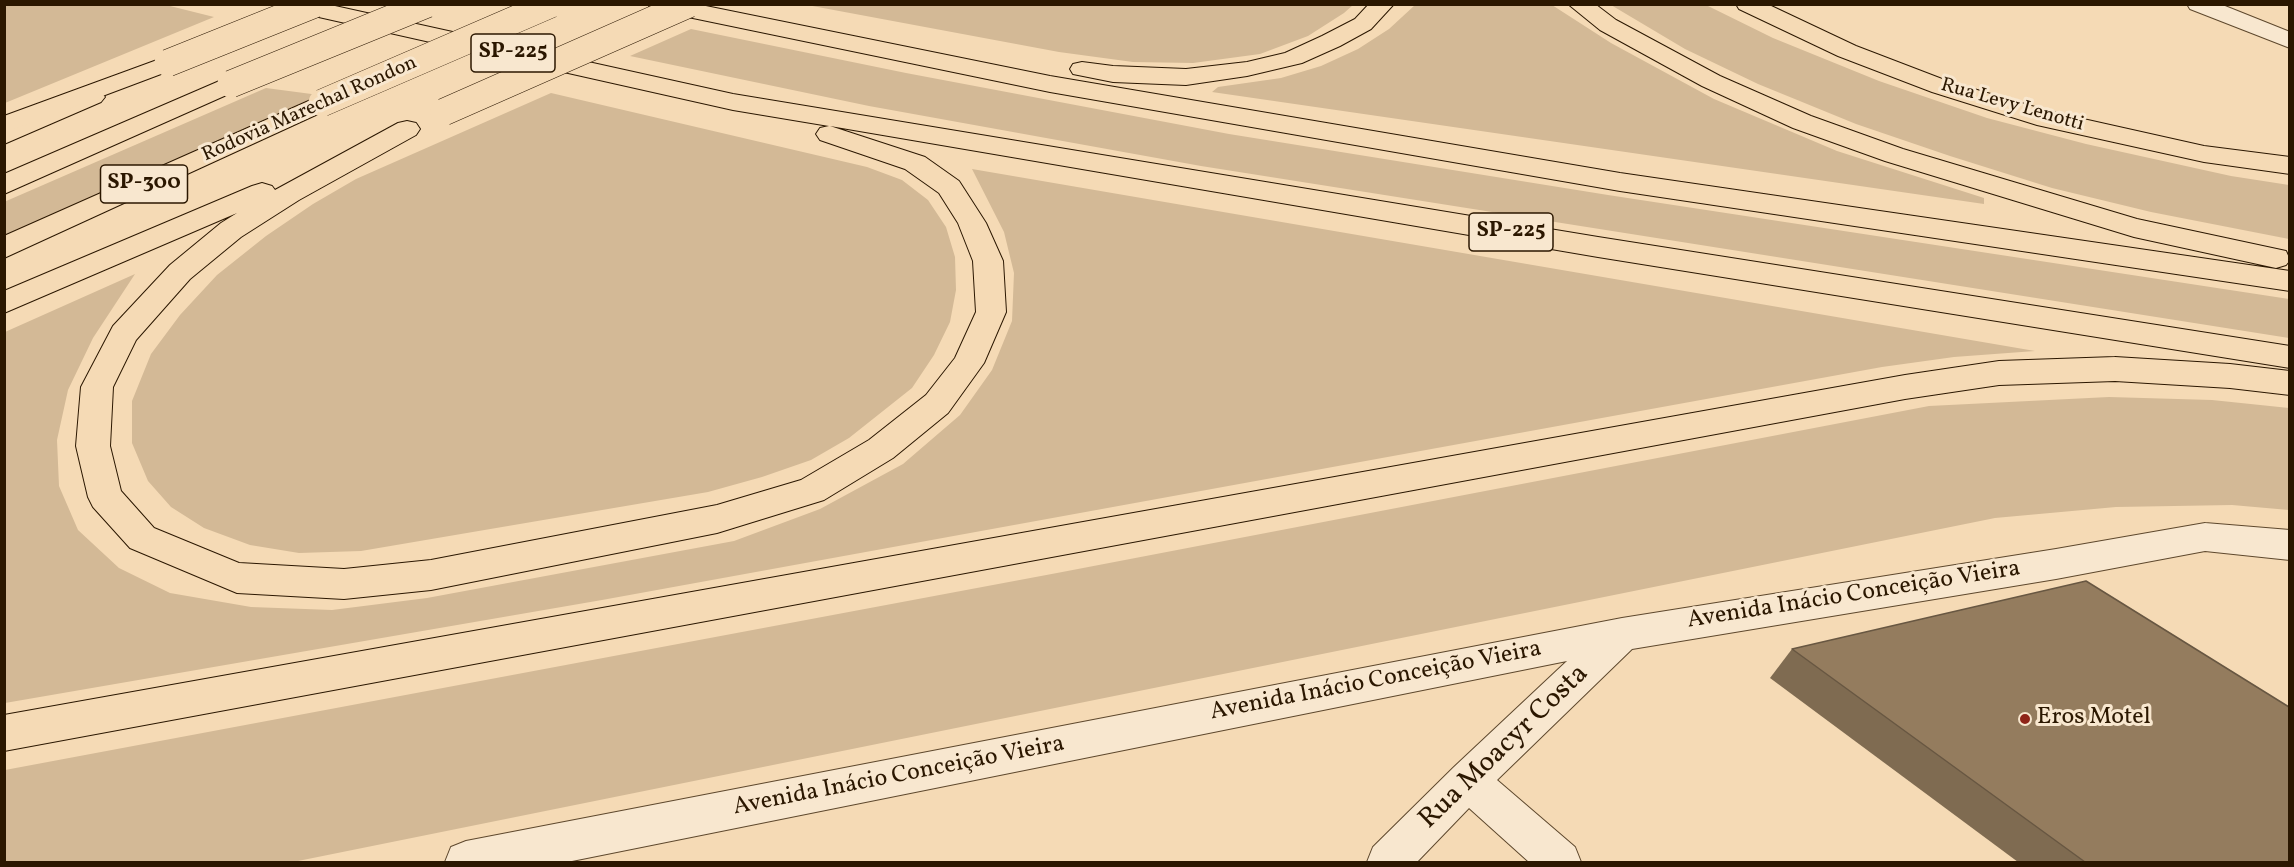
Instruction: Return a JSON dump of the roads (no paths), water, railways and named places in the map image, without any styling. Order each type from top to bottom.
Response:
[{"type":"highway","name":"SP-225","points":[[292,4],[733,102],[1598,247],[2289,357]]},
{"type":"highway","points":[[4,125],[315,4]]},
{"type":"highway","name":"SP-300","points":[[4,184],[231,84],[428,4]]},
{"type":"highway","name":"Rodovia Marechal Rondon","points":[[4,248],[322,103],[551,4]]},
{"type":"highway","points":[[660,4],[1050,84],[1620,182],[2289,281]]},
{"type":"highway","points":[[4,303],[689,4]]},
{"type":"highway","points":[[771,26],[1113,74],[1186,77],[1247,69],[1293,58],[1363,24],[1383,4]]},
{"type":"highway","points":[[1579,4],[1608,25],[1711,81],[1802,122],[1894,155],[2133,228],[2289,261]]},
{"type":"highway","name":"Rua Levy Lenotti","points":[[1747,4],[1847,51],[1930,83],[2046,119],[2204,154],[2289,166]]},
{"type":"highway","points":[[4,136],[168,63]]},
{"type":"highway","points":[[407,129],[289,194],[231,230],[180,272],[124,334],[97,387],[93,446],[105,497],[142,538],[237,578],[344,584],[431,575],[717,519],[812,490],[880,449],[937,404],[968,363],[991,312],[988,261],[972,223],[949,187],[915,163],[733,102]]},
{"type":"highway","points":[[4,733],[1905,387],[1999,373],[2115,369],[2230,376],[2289,383]]},
{"type":"street","points":[[2198,4],[2289,40]]},
{"type":"street","name":"Avenida Inácio Conceição Vieira","points":[[466,862],[1622,634],[2056,564],[2205,537],[2289,546]]},
{"type":"street","points":[[2056,564],[2097,589]]},
{"type":"street","name":"Rua Moacyr Costa","points":[[1388,862],[1622,634]]},
{"type":"street","points":[[1468,782],[1560,862]]},
{"type":"place","name":"Eros Motel","points":[[2025,719]]}]
